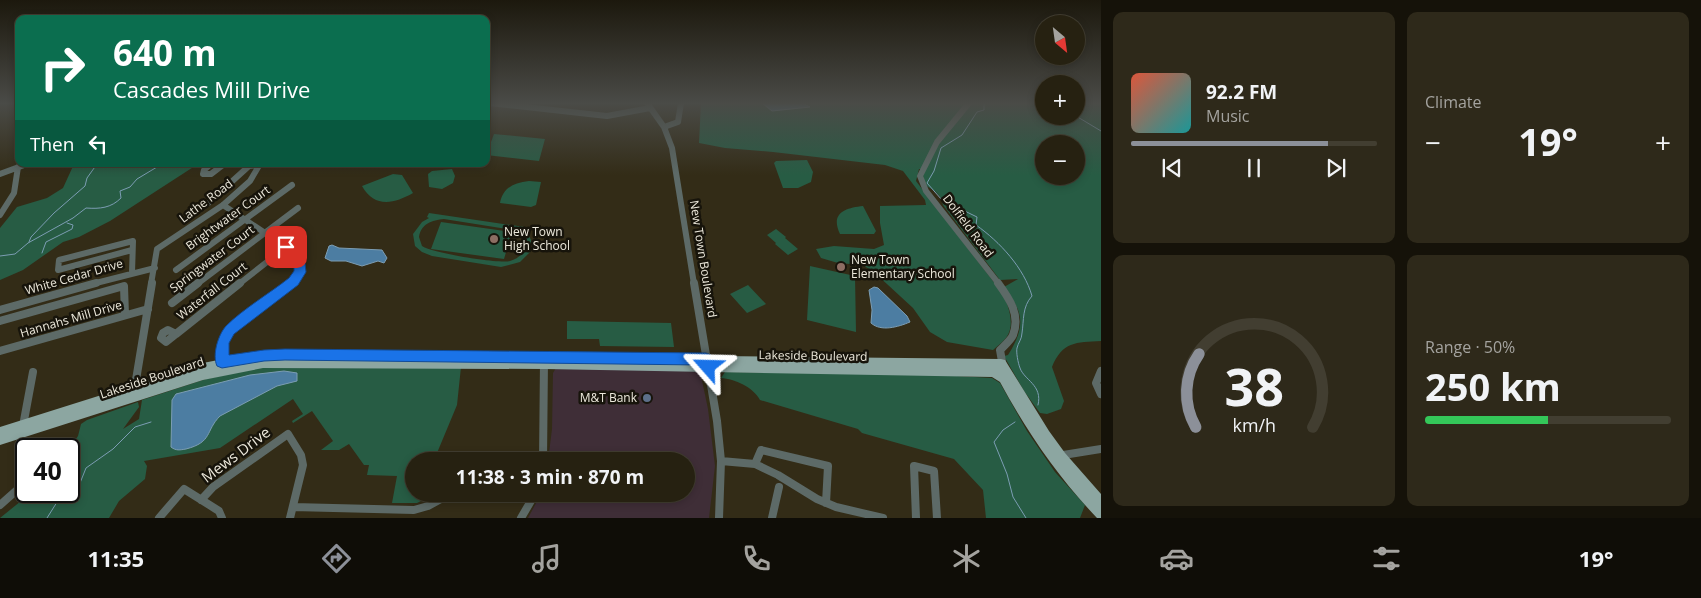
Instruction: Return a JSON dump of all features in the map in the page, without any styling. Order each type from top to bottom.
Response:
[{"type":"main road","name":"Lakeside Boulevard","points":[[0,440],[22,429],[222,366],[283,363],[544,361],[1003,370]]},
{"type":"main road","name":"Lakeside Boulevard","points":[[707,363],[994,372],[1003,370]]},
{"type":"main road","points":[[1003,370],[1024,416],[1056,456],[1101,503]]},
{"type":"main road","points":[[1003,370],[1033,416],[1075,488],[1101,514]]},
{"type":"main road","name":"Lakeside Boulevard","points":[[0,432],[22,429]]},
{"type":"street","name":"New Town Boulevard","points":[[664,127],[672,148],[717,421],[721,461],[720,518]]},
{"type":"street","name":"Dolfield Road","points":[[949,127],[937,142],[920,176],[926,190],[948,216],[1005,292],[1014,307],[1013,336],[1000,350],[1003,370]]},
{"type":"street","points":[[0,174],[18,167],[14,194],[0,215]]},
{"type":"street","points":[[208,167],[203,174],[211,174],[220,167]]},
{"type":"street","points":[[206,205],[248,167]]},
{"type":"street","name":"Lathe Road","points":[[155,268],[157,248],[223,205],[250,180],[259,167]]},
{"type":"street","name":"Brightwater Court","points":[[176,270],[292,185]]},
{"type":"street","points":[[222,366],[223,343],[230,330],[294,282],[300,272],[300,258],[223,205]]},
{"type":"street","points":[[265,233],[298,208]]},
{"type":"street","name":"Springwater Court","points":[[172,304],[265,233]]},
{"type":"street","points":[[132,250],[58,270],[59,260],[132,240],[132,250],[132,273]]},
{"type":"street","name":"Waterfall Court","points":[[176,334],[286,247]]},
{"type":"street","points":[[133,393],[155,268]]},
{"type":"street","name":"White Cedar Drive","points":[[0,310],[155,268]]},
{"type":"street","points":[[0,322],[124,286],[125,316]]},
{"type":"street","name":"Hannahs Mill Drive","points":[[0,352],[148,309]]},
{"type":"street","points":[[543,452],[544,361]]},
{"type":"street","points":[[1101,371],[1096,383],[1101,394]]},
{"type":"street","points":[[21,438],[33,372]]},
{"type":"street","name":"Mews Drive","points":[[201,500],[213,487],[288,434],[301,456],[303,465],[290,518]]},
{"type":"street","points":[[1056,456],[1101,449]]},
{"type":"street","points":[[755,464],[761,450],[773,455],[790,456],[828,466],[826,503]]},
{"type":"street","points":[[721,461],[755,464],[826,503],[883,518]]},
{"type":"street","points":[[916,518],[914,466],[934,471],[937,518]]},
{"type":"street","points":[[772,518],[779,487]]},
{"type":"street","points":[[159,518],[184,489],[219,511],[222,518]]},
{"type":"street","points":[[0,505],[15,492]]},
{"type":"street","points":[[293,507],[414,510],[435,502]]},
{"type":"street","points":[[521,518],[529,502]]},
{"type":"shaded area","points":[[556,368],[700,371],[708,409],[715,466],[709,518],[528,518],[537,502],[695,502],[695,452],[549,452],[552,429],[553,373]]},
{"type":"green space","points":[[700,127],[1101,127],[1101,341],[1071,345],[1065,348],[1056,359],[1052,367],[1064,401],[1061,409],[1047,414],[1040,413],[1024,391],[1004,356],[1008,355],[1018,336],[1020,320],[1016,305],[1004,287],[1018,279],[1000,280],[943,205],[939,195],[925,185],[923,176],[926,169],[919,169],[916,181],[1003,294],[1010,317],[1010,329],[1005,339],[993,350],[947,342],[930,332],[913,308],[875,273],[863,265],[838,263],[821,258],[816,249],[834,246],[874,249],[884,245],[880,223],[880,206],[926,205],[925,200],[903,171],[885,165],[725,148],[699,143]]},
{"type":"green space","points":[[494,134],[545,139],[539,161],[490,155],[490,144]]},
{"type":"green space","points":[[807,160],[813,172],[811,182],[798,188],[783,188],[774,163],[776,161]]},
{"type":"green space","points":[[73,167],[193,167],[110,221],[79,237],[63,242],[23,270],[0,280],[0,228],[17,207],[47,198],[63,188]]},
{"type":"green space","points":[[452,169],[455,176],[453,183],[442,189],[429,187],[428,174],[432,171]]},
{"type":"green space","points":[[393,174],[402,175],[413,193],[399,200],[385,202],[372,198],[362,186]]},
{"type":"green space","points":[[529,181],[541,182],[536,205],[531,207],[500,203],[506,190],[518,183]]},
{"type":"green space","points":[[863,206],[876,231],[874,234],[840,234],[837,227],[838,216],[850,208]]},
{"type":"green space","points":[[429,213],[531,228],[530,232],[527,232],[531,240],[531,251],[520,262],[501,267],[432,256],[422,252],[415,246],[413,234],[422,222],[429,218],[427,217]],"holes":[[[444,219],[513,230],[524,237],[525,249],[517,258],[503,262],[438,252],[422,246],[419,237],[422,229],[428,223]]]},
{"type":"green space","points":[[441,222],[512,232],[504,259],[431,249]]},
{"type":"green space","points":[[776,229],[798,249],[788,255],[775,244],[767,235]]},
{"type":"green space","points":[[810,266],[855,276],[856,332],[807,320]]},
{"type":"green space","points":[[748,285],[766,304],[747,313],[730,294]]},
{"type":"green space","points":[[567,321],[671,323],[674,347],[600,346],[599,339],[567,339]]},
{"type":"green space","points":[[263,367],[461,367],[457,405],[437,452],[405,452],[405,502],[419,502],[417,503],[392,503],[397,476],[367,475],[369,465],[364,465],[349,444],[339,450],[321,450],[333,441],[312,411],[293,423],[292,421],[303,414],[293,399],[220,448],[144,461],[147,466],[145,479],[119,501],[109,518],[0,518],[19,503],[80,503],[80,438],[77,438],[81,424],[87,420],[138,402],[139,407],[123,429],[139,419],[142,400],[206,379]]},
{"type":"green space","points":[[725,372],[921,374],[992,378],[1000,383],[1027,431],[1055,472],[1085,505],[1080,518],[986,518],[983,490],[954,459],[862,433],[858,429],[760,400],[753,391],[743,384],[721,378]]},
{"type":"water","points":[[332,245],[339,248],[382,250],[387,258],[384,263],[378,261],[362,266],[346,261],[331,261],[325,258],[329,246]]},
{"type":"water","points":[[874,287],[878,288],[907,316],[910,322],[885,328],[871,323],[872,310],[869,290]]},
{"type":"water","points":[[284,371],[297,373],[297,381],[277,386],[220,416],[215,421],[208,436],[201,443],[180,450],[171,447],[172,400],[176,394],[250,375]]},
{"type":"waterway","points":[[967,127],[962,135],[941,148],[934,171],[927,183],[942,200],[977,217],[976,225],[994,239],[1010,256],[1023,275],[1032,296],[1025,309],[1017,355],[1022,372],[1038,392],[1038,405]]},
{"type":"waterway","points":[[1095,127],[1101,131]]},
{"type":"waterway","points":[[29,242],[31,237],[54,213],[85,186],[87,178],[95,167]]},
{"type":"waterway","points":[[0,256],[15,254],[28,243],[73,218],[86,208],[101,208],[113,204],[121,198],[120,191],[130,187],[137,179],[157,167]]},
{"type":"waterway","points":[[42,253],[46,242],[72,229],[73,225],[67,223]]},
{"type":"waterway","points":[[80,483],[86,468],[113,449],[135,427],[151,422]]},
{"type":"waterway","points":[[1015,422],[1003,430],[994,442],[1007,474],[1013,497],[1026,518]]},
{"type":"waterway","points":[[47,518],[56,503]]},
{"type":"place","name":"New Town High School","points":[[494,239]]},
{"type":"place","name":"New Town Elementary School","points":[[841,267]]},
{"type":"place","name":"M&T Bank","points":[[647,398]]},
{"type":"route","points":[[286,247],[300,258],[300,272],[294,282],[230,330],[223,343],[222,362],[264,355],[706,359],[708,367]]}]
